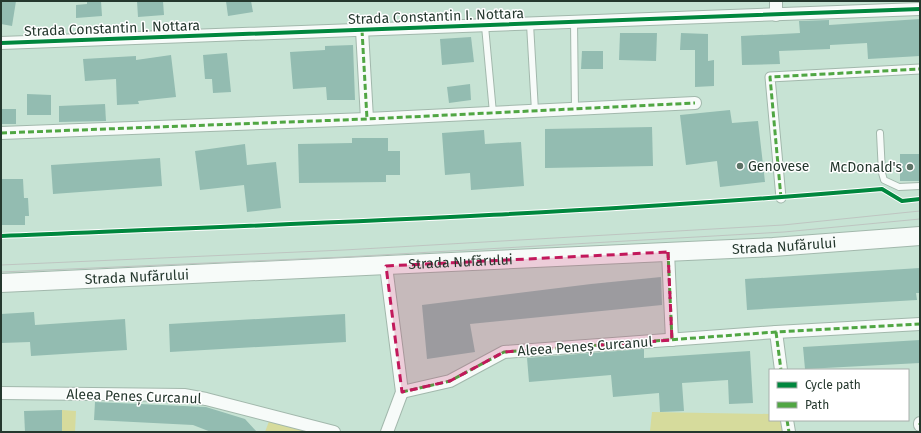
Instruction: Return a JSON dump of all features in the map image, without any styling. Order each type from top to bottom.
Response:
[{"type":"main road","name":"Strada Nufărului","points":[[1,283],[773,247],[920,236]]},
{"type":"street","points":[[776,1],[776,15]]},
{"type":"street","name":"Strada Constantin I. Nottara","points":[[1,43],[920,9]]},
{"type":"street","points":[[362,30],[367,119]]},
{"type":"street","points":[[781,198],[770,77],[920,69]]},
{"type":"street","points":[[1,133],[367,119],[695,103]]},
{"type":"street","points":[[668,252],[672,340]]},
{"type":"street","points":[[386,266],[402,392],[387,432]]},
{"type":"street","name":"Aleea Peneș Curcanul","points":[[402,392],[450,381],[504,352],[776,332],[920,324]]},
{"type":"street","points":[[776,332],[780,369]]},
{"type":"street","name":"Aleea Peneș Curcanul","points":[[1,392],[184,395],[206,398],[334,432]]},
{"type":"street","points":[[787,421],[789,432]]},
{"type":"lane","points":[[574,22],[576,109]]},
{"type":"lane","points":[[530,24],[535,111]]},
{"type":"lane","points":[[485,26],[493,113]]},
{"type":"lane","points":[[880,133],[882,172],[884,180],[899,187],[920,186]]},
{"type":"highlighted area","points":[[668,252],[672,340],[504,352],[450,381],[402,392],[386,266]]},
{"type":"green space","points":[[62,410],[76,411],[75,432],[62,432]]},
{"type":"green space","points":[[652,412],[769,414],[769,421],[787,421],[789,432],[656,432],[650,431]]},
{"type":"green space","points":[[271,416],[334,432],[265,432]]},
{"type":"building","points":[[1,1],[16,1],[12,26],[1,24]]},
{"type":"building","points":[[87,1],[101,1],[102,16],[76,18],[76,5],[87,4]]},
{"type":"building","points":[[137,1],[163,1],[164,15],[138,17]]},
{"type":"building","points":[[226,1],[251,1],[253,12],[228,16]]},
{"type":"building","points":[[920,19],[920,56],[868,59],[867,43],[830,45],[830,49],[779,51],[780,64],[742,65],[741,36],[800,33],[799,21],[829,20],[829,25]]},
{"type":"building","points":[[620,33],[657,33],[656,61],[619,60]]},
{"type":"building","points":[[681,33],[708,34],[708,61],[714,60],[714,86],[695,87],[695,50],[680,50]]},
{"type":"building","points":[[471,37],[474,62],[442,65],[440,39]]},
{"type":"building","points":[[353,45],[355,100],[327,100],[326,87],[293,89],[290,52],[325,50],[325,46]]},
{"type":"building","points":[[582,51],[603,51],[603,69],[581,69]]},
{"type":"building","points":[[227,53],[231,92],[213,93],[212,79],[205,79],[203,55]]},
{"type":"building","points":[[171,55],[176,97],[138,101],[139,104],[117,105],[116,79],[85,81],[83,59],[136,56],[136,60]]},
{"type":"building","points":[[470,84],[471,100],[449,103],[447,87]]},
{"type":"building","points":[[27,94],[51,95],[51,115],[27,115]]},
{"type":"building","points":[[105,104],[106,121],[59,122],[59,106]]},
{"type":"building","points":[[1,109],[16,109],[16,124],[1,124]]},
{"type":"building","points":[[730,110],[732,123],[758,121],[765,182],[720,187],[717,161],[686,165],[680,115]]},
{"type":"building","points":[[652,127],[653,166],[545,168],[545,129]]},
{"type":"building","points":[[484,130],[485,144],[521,142],[524,186],[471,190],[470,173],[445,175],[442,133]]},
{"type":"building","points":[[352,138],[388,138],[388,151],[400,151],[400,175],[386,175],[386,182],[299,183],[298,144],[352,143]]},
{"type":"building","points":[[245,144],[247,165],[276,162],[281,208],[247,212],[244,185],[200,190],[195,151]]},
{"type":"building","name":"McDonald's","points":[[900,154],[920,154],[920,181],[900,181]]},
{"type":"building","points":[[160,158],[162,186],[53,194],[51,165]]},
{"type":"building","points":[[1,179],[23,179],[24,198],[28,198],[29,216],[25,216],[25,225],[1,225]]},
{"type":"building","points":[[920,268],[920,293],[916,293],[917,300],[747,310],[745,279]]},
{"type":"building","points":[[661,277],[662,305],[470,324],[475,352],[427,359],[422,305]]},
{"type":"building","points":[[34,312],[35,325],[125,319],[127,350],[31,356],[30,342],[1,343],[1,314]]},
{"type":"building","points":[[345,314],[346,342],[170,352],[169,324]]},
{"type":"building","points":[[920,340],[920,363],[805,369],[803,347]]},
{"type":"building","points":[[644,349],[644,358],[750,351],[753,403],[729,404],[728,380],[682,383],[684,411],[660,412],[659,393],[613,397],[611,375],[529,382],[527,358]]},
{"type":"building","points":[[95,402],[206,407],[245,419],[257,432],[211,432],[193,425],[94,420]]},
{"type":"building","points":[[62,410],[62,432],[25,432],[24,411]]},
{"type":"tram line","points":[[1,265],[344,250],[783,225],[920,211]]},
{"type":"tram line","points":[[1,272],[345,257],[784,232],[920,219]]},
{"type":"marked path","points":[[362,30],[367,119]]},
{"type":"marked path","points":[[781,198],[770,77],[920,69]]},
{"type":"marked path","points":[[1,133],[367,119],[695,103]]},
{"type":"marked path","points":[[668,252],[672,340]]},
{"type":"marked path","points":[[402,392],[450,381],[504,352],[776,332],[920,324]]},
{"type":"marked path","points":[[776,332],[781,369]]},
{"type":"marked path","points":[[787,421],[789,432]]},
{"type":"cycle path","points":[[1,43],[920,9]]},
{"type":"cycle path","points":[[1,236],[552,212],[772,198],[882,189],[902,201],[920,199]]},
{"type":"place","name":"Genovese","points":[[740,166]]},
{"type":"place","name":"McDonald's","points":[[910,167]]}]
